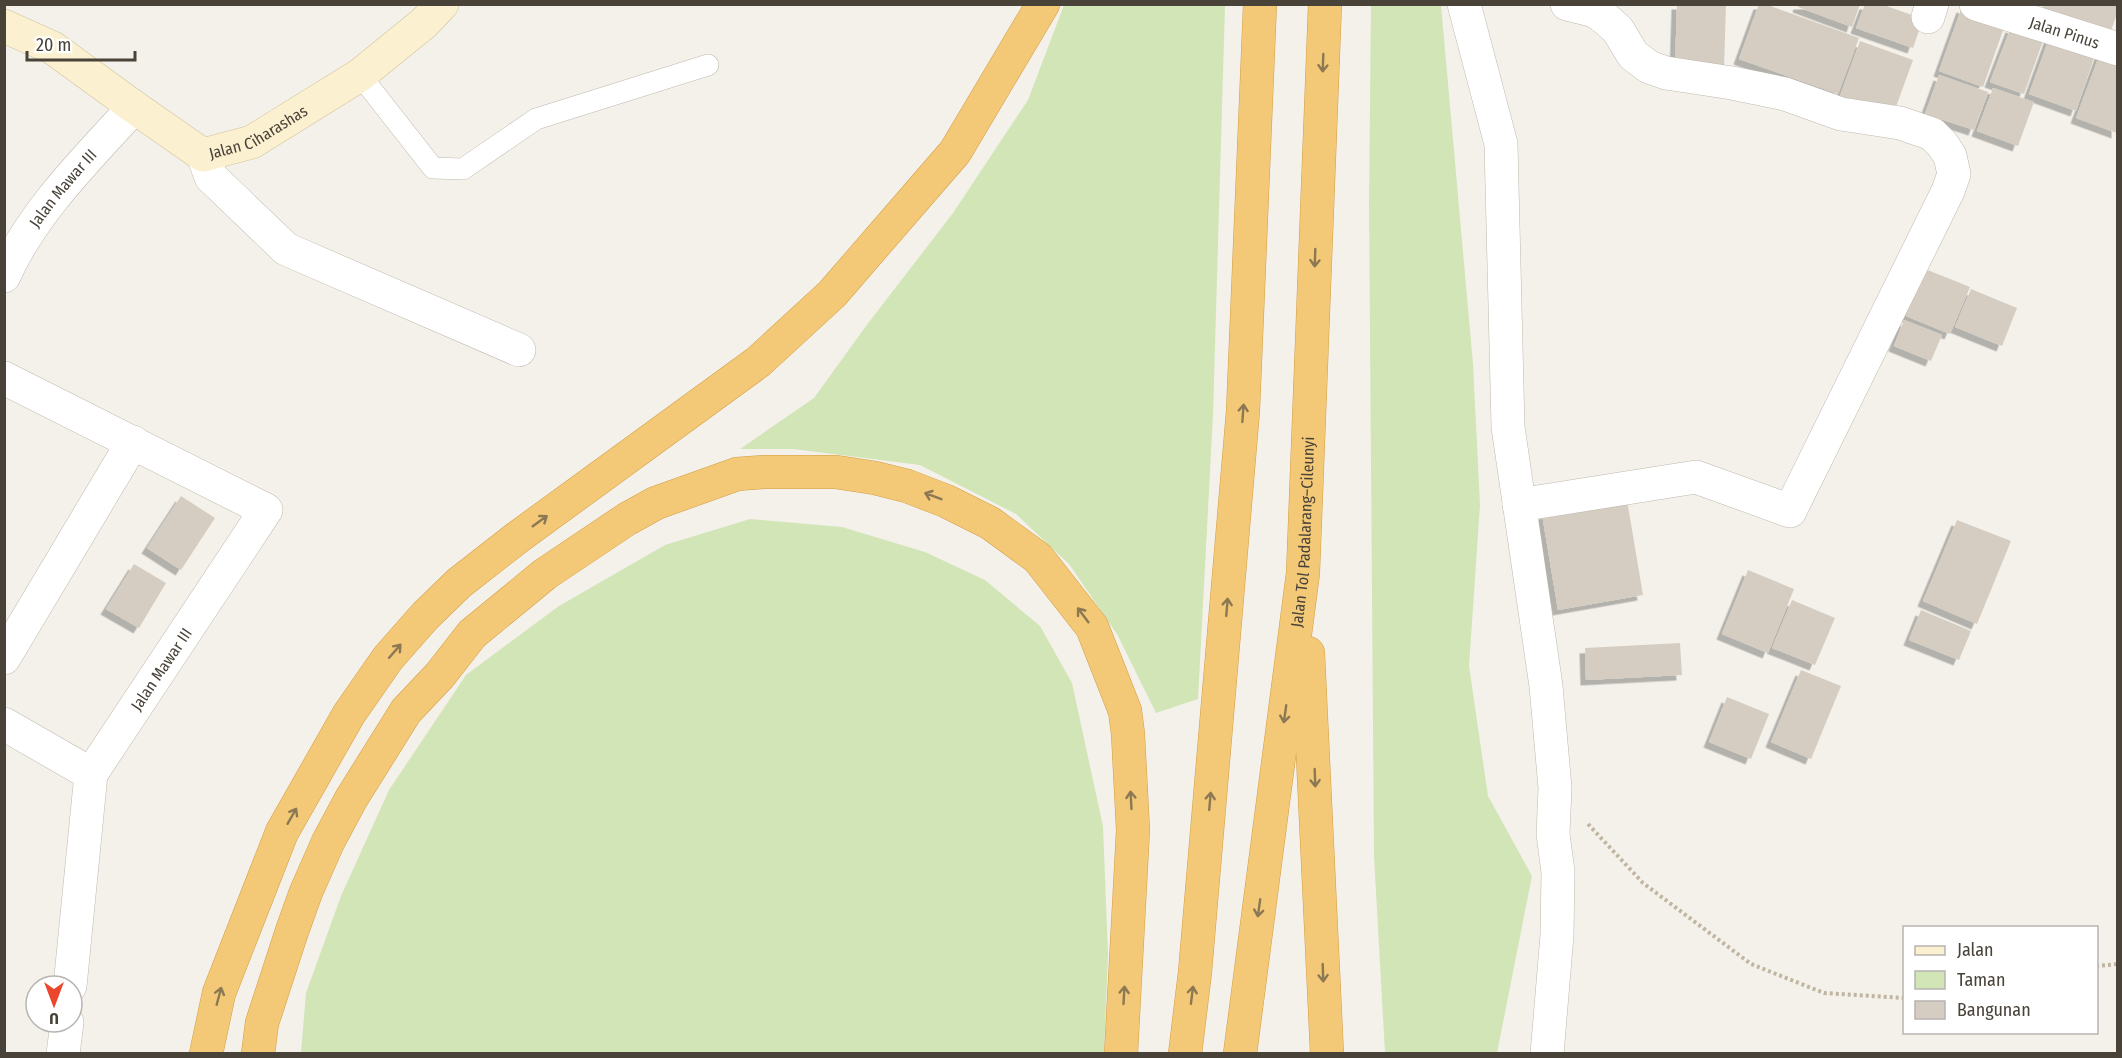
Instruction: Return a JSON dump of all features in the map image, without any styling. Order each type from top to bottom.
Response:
[{"type":"highway","points":[[206,1053],[219,993],[282,832],[349,714],[388,658],[425,616],[459,584],[518,537],[758,362],[832,294],[955,152],[1044,4]]},
{"type":"highway","points":[[1185,1053],[1195,972],[1243,411],[1260,4]]},
{"type":"highway","name":"Jalan Tol Padalarang–Cileunyi","points":[[1240,1053],[1304,573],[1325,4]]},
{"type":"highway","points":[[258,1053],[262,1023],[292,931],[306,892],[337,824],[406,711],[440,675],[472,634],[545,574],[627,519],[656,503],[737,474],[836,472],[907,486],[946,501],[990,523],[1038,558],[1092,627],[1125,711],[1128,734],[1133,830],[1121,1053]]},
{"type":"highway","points":[[1304,573],[1327,1053]]},
{"type":"street","name":"Jalan Ciharashas","points":[[4,26],[53,48],[204,154],[252,142],[360,75],[424,23],[442,4]]},
{"type":"street","points":[[1464,4],[1501,144],[1508,427],[1546,686],[1555,788],[1553,834],[1558,872],[1557,935],[1547,1053]]},
{"type":"street","points":[[1519,505],[1696,477],[1790,511],[1954,174],[1950,156],[1932,134],[1900,123],[1841,114],[1785,94],[1666,73],[1649,67],[1633,55],[1618,30],[1607,20],[1595,11],[1567,4]]},
{"type":"street","name":"Jalan Pinus","points":[[1976,4],[2118,49]]},
{"type":"street","name":"Jalan Mawar III","points":[[4,276],[17,248],[68,180],[134,107]]},
{"type":"street","points":[[204,154],[211,177],[286,249],[519,350]]},
{"type":"street","name":"Jalan Mawar III","points":[[4,378],[266,510],[91,774],[71,974]]},
{"type":"street","points":[[4,658],[133,442]]},
{"type":"street","points":[[4,724],[91,774]]},
{"type":"street","points":[[63,1053],[65,1034]]},
{"type":"lane","points":[[360,75],[433,168],[464,169],[536,119],[708,65]]},
{"type":"path","points":[[1555,788],[1643,883],[1751,964],[1824,993],[1903,998]]},
{"type":"path","points":[[2098,966],[2118,964]]},
{"type":"green space","points":[[1064,5],[1225,5],[1213,415],[1198,699],[1156,713],[1117,634],[1069,564],[1016,514],[920,465],[793,449],[740,449],[814,398],[953,213],[1028,100]]},
{"type":"green space","points":[[1371,5],[1441,5],[1473,364],[1480,505],[1469,666],[1488,796],[1532,876],[1497,1053],[1385,1053],[1374,856],[1369,203]]},
{"type":"green space","points":[[750,519],[842,527],[925,552],[985,580],[1040,626],[1072,683],[1103,826],[1108,955],[1104,1053],[301,1053],[306,993],[341,896],[389,790],[466,675],[559,606],[665,545]]},
{"type":"building","points":[[1677,4],[1726,4],[1724,69],[1675,67]]},
{"type":"building","points":[[1759,4],[1765,4],[1859,38],[1838,94],[1739,59]]},
{"type":"building","points":[[1799,4],[1860,4],[1852,27],[1798,7]]},
{"type":"building","points":[[1865,4],[1881,4],[1923,19],[1913,48],[1856,28]]},
{"type":"building","points":[[2044,4],[2118,4],[2118,11],[2107,41],[2040,17]]},
{"type":"building","points":[[1962,7],[2006,22],[1983,87],[1939,71]]},
{"type":"building","points":[[2011,27],[2044,38],[2024,94],[1990,82]]},
{"type":"building","points":[[2051,33],[2097,49],[2076,111],[2029,94]]},
{"type":"building","points":[[1860,41],[1913,60],[1893,115],[1840,96]]},
{"type":"building","points":[[2101,51],[2118,57],[2117,133],[2076,118]]},
{"type":"building","points":[[1939,75],[1988,92],[1974,130],[1925,114]]},
{"type":"building","points":[[1993,88],[2034,102],[2018,146],[1977,131]]},
{"type":"building","points":[[1925,269],[1970,287],[1950,334],[1906,316]]},
{"type":"building","points":[[1971,289],[2017,308],[2002,346],[1955,327]]},
{"type":"building","points":[[1904,320],[1942,335],[1931,361],[1894,346]]},
{"type":"building","points":[[181,496],[215,518],[181,570],[147,548]]},
{"type":"building","points":[[1627,500],[1643,595],[1558,610],[1542,514]]},
{"type":"building","points":[[1957,520],[2011,541],[1977,624],[1923,601]]},
{"type":"building","points":[[134,564],[166,583],[139,628],[106,609]]},
{"type":"building","points":[[1748,570],[1794,589],[1768,653],[1722,634]]},
{"type":"building","points":[[1792,600],[1835,618],[1815,665],[1772,648]]},
{"type":"building","points":[[1921,610],[1971,631],[1959,660],[1909,640]]},
{"type":"building","points":[[1680,643],[1682,675],[1586,680],[1585,648]]},
{"type":"building","points":[[1801,670],[1841,686],[1811,759],[1771,742]]},
{"type":"building","points":[[1727,697],[1769,714],[1751,759],[1709,742]]}]
